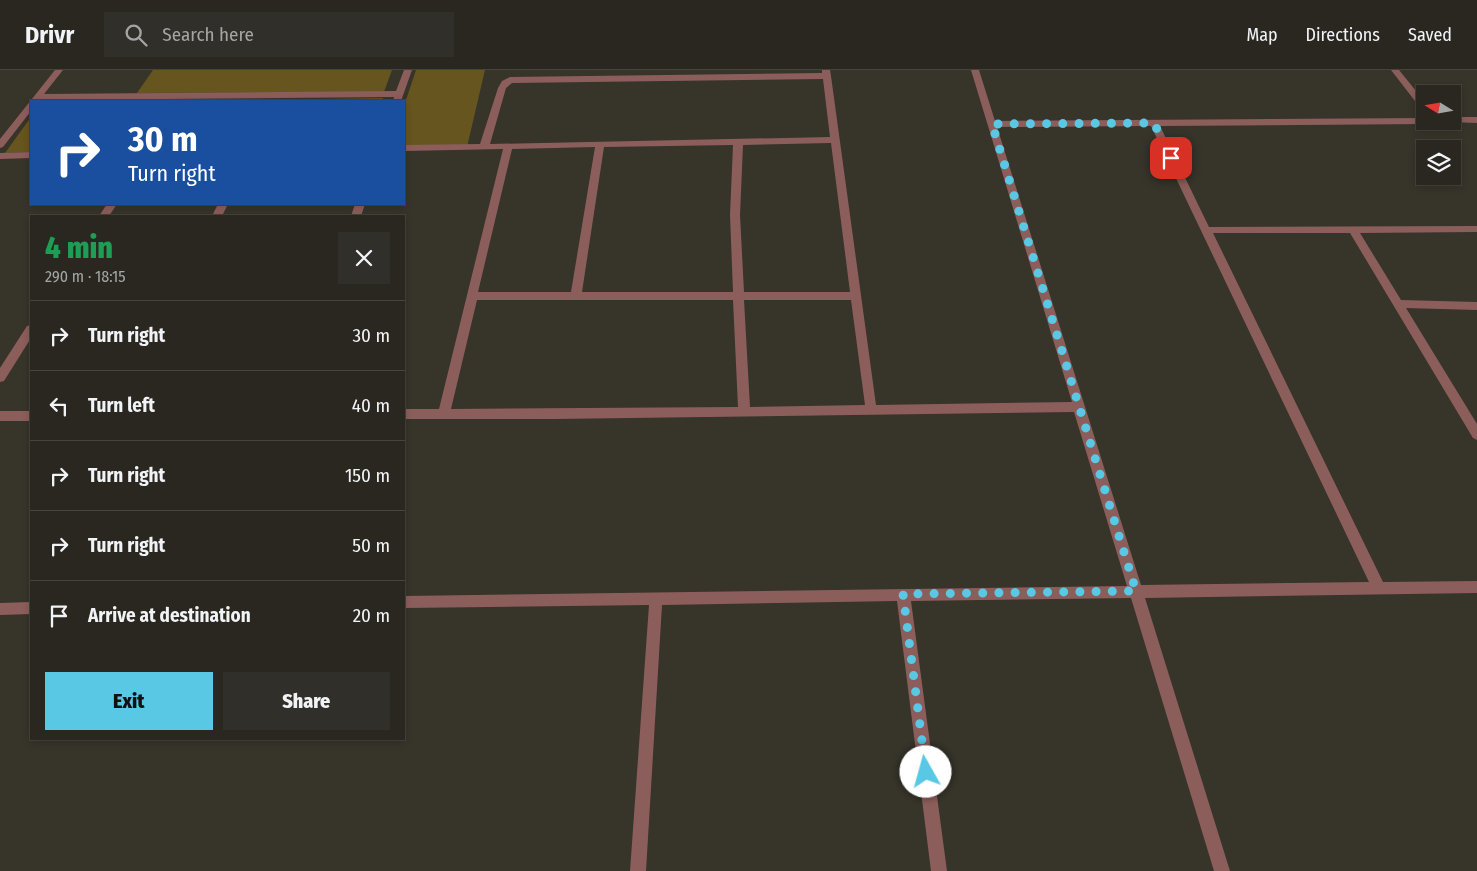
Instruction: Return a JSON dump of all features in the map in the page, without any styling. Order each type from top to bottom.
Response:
[{"type":"street","points":[[35,100],[59,70]]},
{"type":"street","points":[[82,100],[398,97],[408,70]]},
{"type":"street","points":[[975,70],[1222,871]]},
{"type":"street","points":[[1395,70],[1416,97]]},
{"type":"street","points":[[484,147],[502,88],[510,80],[827,73],[871,410]]},
{"type":"street","points":[[0,145],[30,106]]},
{"type":"street","points":[[1461,120],[1477,120]]},
{"type":"street","points":[[992,124],[1416,121]]},
{"type":"street","points":[[1154,123],[1379,588]]},
{"type":"street","points":[[405,148],[836,140]]},
{"type":"street","points":[[738,142],[736,215],[744,412]]},
{"type":"street","points":[[576,296],[600,144]]},
{"type":"street","points":[[444,414],[508,146]]},
{"type":"street","points":[[0,156],[30,156]]},
{"type":"street","points":[[1353,229],[1477,435]]},
{"type":"street","points":[[1206,230],[1477,229]]},
{"type":"street","points":[[472,296],[856,296]]},
{"type":"street","points":[[1398,304],[1477,306]]},
{"type":"street","points":[[0,378],[30,331]]},
{"type":"street","points":[[405,414],[744,412],[1079,407]]},
{"type":"street","points":[[0,416],[30,416]]},
{"type":"street","points":[[405,602],[1477,587]]},
{"type":"street","points":[[903,594],[939,871]]},
{"type":"street","points":[[638,871],[656,598]]},
{"type":"street","points":[[0,609],[30,608]]},
{"type":"building","points":[[153,70],[392,70],[384,92],[137,93]]},
{"type":"building","points":[[416,70],[485,70],[467,147],[405,148],[405,103]]},
{"type":"building","points":[[383,98],[382,100],[264,100]]},
{"type":"building","points":[[30,118],[30,152],[5,153]]},
{"type":"route","points":[[926,772],[903,594],[1136,591],[992,124],[1154,123],[1171,158]]}]
